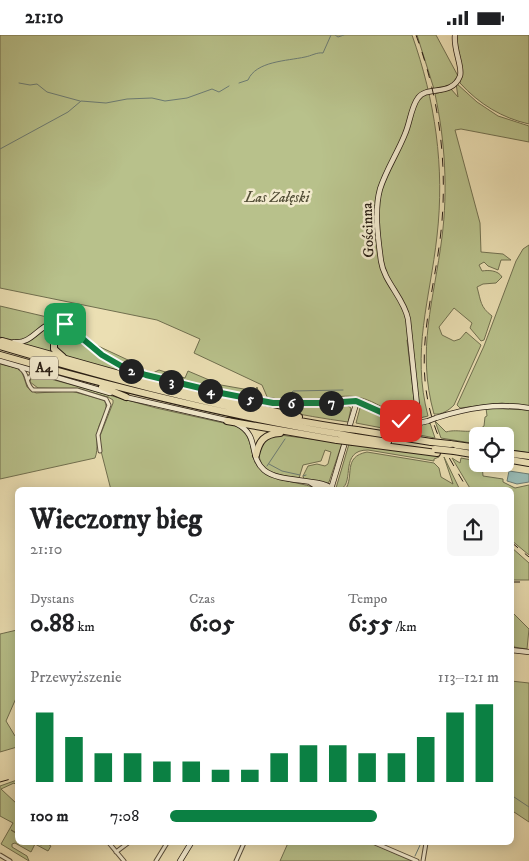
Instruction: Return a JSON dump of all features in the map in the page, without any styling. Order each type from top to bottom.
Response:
[{"type":"highway","points":[[68,361],[55,352],[53,340],[58,333],[63,331],[76,333]]},
{"type":"highway","points":[[1,342],[158,385],[299,417],[309,423]]},
{"type":"highway","name":"A4","points":[[1,342],[151,389],[309,423],[339,434]]},
{"type":"highway","name":"A4","points":[[0,355],[87,380],[206,410],[339,434],[431,441],[469,447]]},
{"type":"highway","points":[[87,380],[126,397]]},
{"type":"highway","points":[[227,421],[291,433]]},
{"type":"highway","points":[[256,455],[261,442],[266,436],[291,433],[339,434],[436,451],[469,454]]},
{"type":"highway","points":[[514,454],[529,456]]},
{"type":"highway","points":[[514,460],[529,463]]},
{"type":"street","name":"Gościnna","points":[[419,424],[408,319],[403,305],[382,266],[378,205],[382,183],[406,133],[418,98],[423,94],[452,87],[459,77],[460,69],[454,44],[455,35]]},
{"type":"street","points":[[1,342],[25,341],[46,326],[54,323],[67,325],[109,359],[146,375],[259,401],[347,403],[356,401]]},
{"type":"street","points":[[0,361],[126,397],[227,421],[247,431],[252,439],[260,466],[266,471],[328,487]]},
{"type":"street","points":[[16,366],[24,371],[29,386],[36,391],[77,390],[106,399],[109,405],[98,435],[100,451]]},
{"type":"street","points":[[27,380],[32,374],[44,374]]},
{"type":"street","points":[[313,403],[346,399],[356,401],[405,423],[419,424],[466,409],[484,406],[529,408]]},
{"type":"street","points":[[332,487],[356,401]]},
{"type":"street","points":[[347,403],[354,411]]},
{"type":"street","points":[[311,483],[319,487]]},
{"type":"street","points":[[514,651],[529,650]]},
{"type":"street","points":[[111,845],[124,861]]},
{"type":"street","points":[[116,852],[125,845]]},
{"type":"street","points":[[156,861],[166,845]]},
{"type":"street","points":[[180,861],[191,845]]},
{"type":"street","points":[[236,861],[243,845]]},
{"type":"street","points":[[381,845],[417,861]]},
{"type":"street","points":[[424,861],[426,845]]},
{"type":"street","points":[[0,855],[10,861]]},
{"type":"green space","name":"Las Załęski","points":[[0,35],[412,35],[427,84],[439,159],[440,185],[437,236],[424,326],[421,369],[428,416],[420,418],[411,337],[407,340],[416,416],[414,420],[399,416],[372,402],[353,396],[297,400],[268,399],[262,385],[194,353],[200,339],[157,320],[0,288]]},
{"type":"green space","points":[[417,35],[436,35],[458,76],[452,85],[434,89]]},
{"type":"green space","points":[[456,35],[529,35],[529,124],[509,118],[483,104],[460,83],[462,73],[456,50]]},
{"type":"green space","points":[[456,83],[477,102],[498,116],[529,126],[529,142],[461,129],[455,130],[480,223],[481,252],[503,254],[511,260],[501,260],[498,270],[484,262],[479,265],[482,271],[495,272],[502,277],[496,283],[483,284],[477,287],[483,307],[492,316],[484,340],[481,341],[470,328],[472,323],[454,308],[439,327],[442,335],[454,341],[460,339],[466,332],[481,345],[454,405],[445,412],[434,414],[427,368],[428,325],[442,237],[445,201],[443,147],[435,94],[451,89],[458,97]]},
{"type":"green space","points":[[529,245],[529,407],[502,403],[460,408],[457,405],[484,346],[516,261],[523,249]]},
{"type":"green space","points":[[0,306],[47,317],[67,318],[97,349],[98,346],[128,360],[129,365],[126,367],[99,351],[61,321],[45,325],[30,337],[22,340],[0,337]]},
{"type":"green space","points":[[52,324],[62,325],[70,329],[51,340],[51,349],[54,353],[22,344],[30,340]]},
{"type":"green space","points":[[61,333],[75,336],[114,365],[218,395],[282,405],[345,404],[351,408],[348,422],[243,403],[69,358],[58,353],[55,340]]},
{"type":"green space","points":[[0,364],[19,369],[27,387],[36,393],[71,391],[104,400],[106,410],[98,430],[95,458],[0,479]]},
{"type":"green space","points":[[133,367],[153,373],[159,370],[185,378],[188,371],[221,385],[255,391],[257,387],[260,396],[258,398],[134,369]]},
{"type":"green space","points":[[36,375],[156,408],[237,426],[247,437],[254,460],[261,470],[273,477],[314,487],[110,487],[101,451],[100,436],[113,400],[77,389],[38,388],[30,382],[31,378]]},
{"type":"green space","points":[[368,407],[409,425],[412,430],[418,430],[423,424],[430,423],[435,438],[356,423],[360,408]]},
{"type":"green space","points":[[486,408],[529,410],[529,453],[514,450],[514,427],[482,427],[487,416]]},
{"type":"green space","points":[[435,421],[446,432],[469,431],[469,443],[441,438]]},
{"type":"green space","points":[[280,435],[342,443],[329,482],[326,484],[304,479],[303,476],[308,466],[317,464],[325,466],[328,464],[331,452],[325,450],[321,461],[303,465],[299,478],[275,473],[264,467],[259,453],[262,444],[269,437]]},
{"type":"green space","points":[[349,444],[438,455],[439,457],[434,459],[434,461],[368,450],[359,451],[350,460],[345,485],[343,487],[336,487]]},
{"type":"green space","points":[[367,452],[434,463],[439,468],[441,477],[453,484],[444,457],[459,487],[347,487],[350,468],[354,458],[359,454]]},
{"type":"green space","points":[[452,458],[460,463],[461,458],[469,460],[469,472],[483,472],[483,476],[503,479],[503,482],[513,487],[469,487]]},
{"type":"green space","points":[[529,485],[529,555],[514,542],[514,488]]},
{"type":"green space","points":[[514,550],[529,563],[529,580],[514,580]]},
{"type":"green space","points":[[514,614],[529,629],[527,649],[514,647]]},
{"type":"green space","points":[[15,630],[15,701],[6,721],[15,736],[15,748],[0,752],[0,634]]},
{"type":"green space","points":[[514,681],[529,683],[529,822],[514,812]]},
{"type":"green space","points":[[15,781],[15,784],[1,789],[15,802],[15,832],[11,830],[15,833],[15,843],[12,844],[12,847],[27,856],[29,861],[1,844],[13,823],[0,816],[0,786]]},
{"type":"green space","points":[[19,845],[34,845],[31,852]]},
{"type":"green space","points":[[37,845],[49,845],[51,846],[48,851]]},
{"type":"green space","points":[[287,845],[376,845],[413,861],[280,861]]},
{"type":"water","points":[[509,472],[529,474],[529,482],[517,484],[507,481]]},
{"type":"waterway","points":[[239,83],[248,80],[252,74],[265,65],[323,53],[331,35]]},
{"type":"waterway","points":[[335,35],[338,37],[344,35]]},
{"type":"waterway","points":[[19,83],[37,84],[47,92],[80,101]]},
{"type":"waterway","points":[[0,149],[68,112],[81,101],[106,103],[127,99],[152,98],[165,101],[187,98],[212,89],[219,92],[229,86]]},
{"type":"waterway","points":[[291,400],[290,394],[293,391],[343,390]]},
{"type":"waterway","points":[[267,466],[285,439]]},
{"type":"waterway","points":[[269,464],[282,471],[300,475]]},
{"type":"waterway","points":[[514,797],[529,807]]},
{"type":"waterway","points":[[415,856],[420,845]]},
{"type":"railway","points":[[416,35],[424,57],[435,103],[442,150],[443,173],[442,221],[424,351],[428,403],[436,430],[466,487]]},
{"type":"railway","points":[[514,544],[529,557]]},
{"type":"railway","points":[[514,582],[529,582]]},
{"type":"railway","points":[[0,782],[15,778]]},
{"type":"route","points":[[65,324],[71,327],[88,345],[102,355],[123,367],[146,375],[197,388],[273,403],[351,403],[356,401],[401,421]]}]
